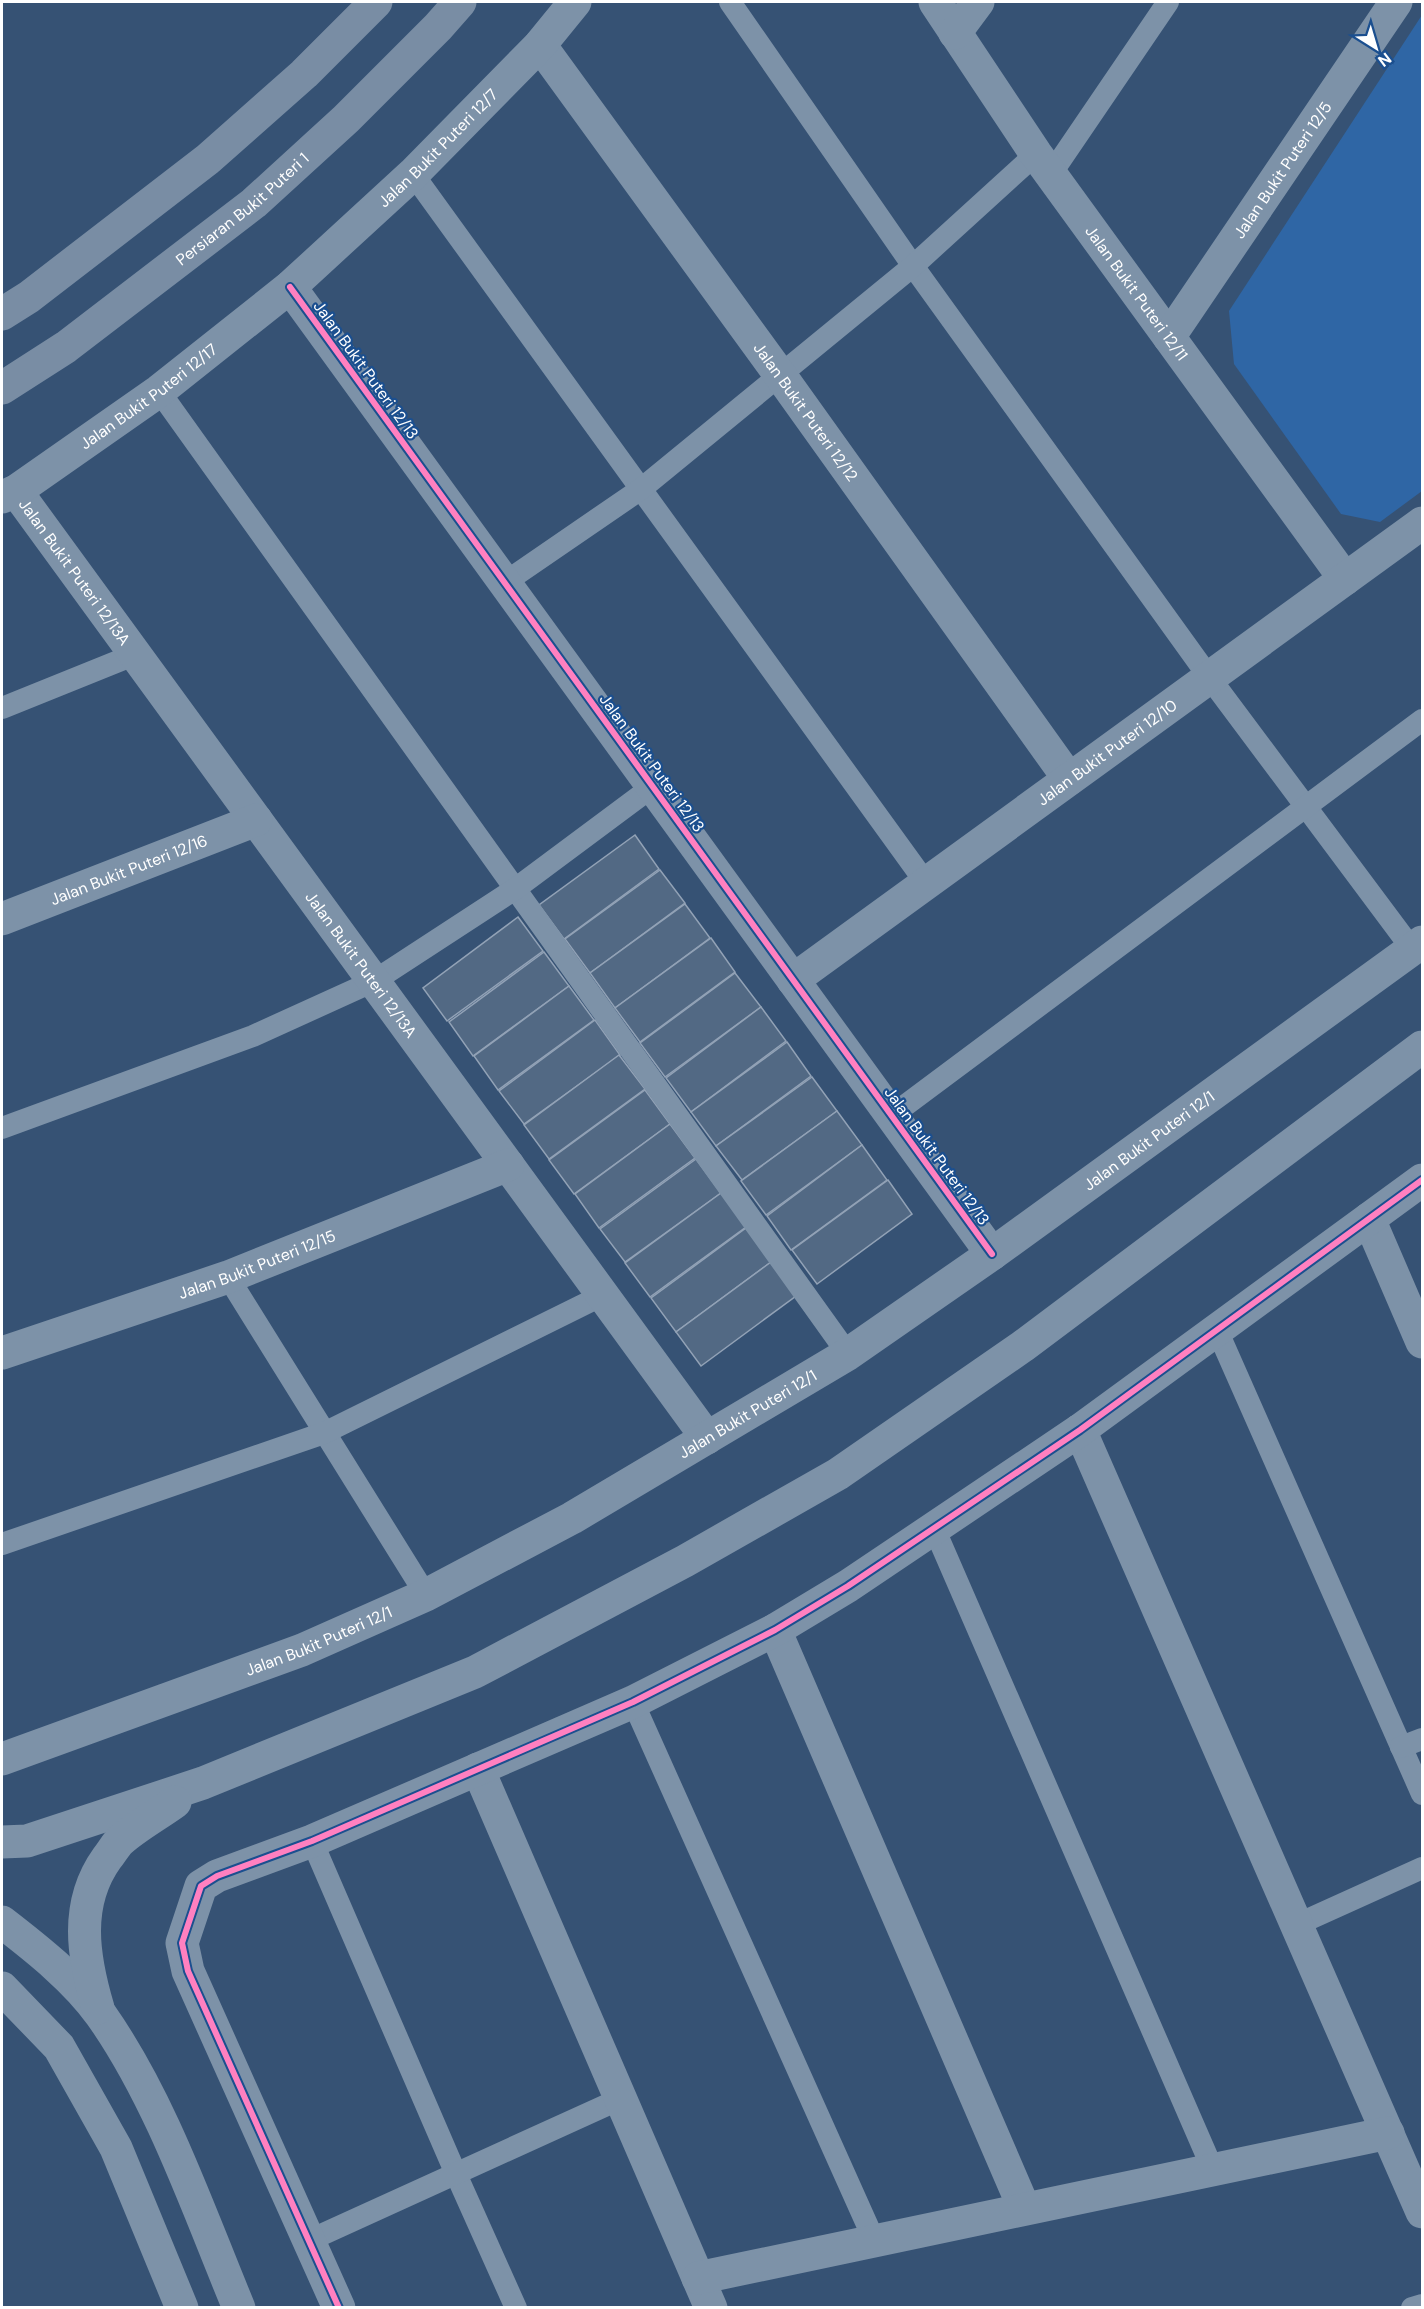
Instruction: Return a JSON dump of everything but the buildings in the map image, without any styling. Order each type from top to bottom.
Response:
[{"type":"street","points":[[2,314],[29,297],[208,159],[304,74],[376,2]]},
{"type":"street","name":"Persiaran Bukit Puteri 1","points":[[2,388],[66,348],[254,203],[346,119],[460,2]]},
{"type":"street","name":"Jalan Bukit Puteri 12/7","points":[[290,287],[413,174],[540,45],[575,2]]},
{"type":"street","name":"Jalan Bukit Puteri 12/11","points":[[935,2],[1044,164],[1345,579]]},
{"type":"street","points":[[955,33],[978,2]]},
{"type":"street","name":"Jalan Bukit Puteri 12/5","points":[[1169,337],[1396,2]]},
{"type":"street","name":"Jalan Bukit Puteri 12/12","points":[[540,45],[1069,779]]},
{"type":"street","name":"Jalan Bukit Puteri 12/17","points":[[9,494],[159,391],[290,287]]},
{"type":"street","name":"Jalan Bukit Puteri 12/13","points":[[290,287],[992,1254]]},
{"type":"street","name":"Jalan Bukit Puteri 12/13A","points":[[9,494],[136,654],[707,1438]]},
{"type":"street","name":"Jalan Bukit Puteri 12/10","points":[[793,980],[1422,523]]},
{"type":"street","name":"Jalan Bukit Puteri 12/16","points":[[2,919],[256,820]]},
{"type":"street","name":"Jalan Bukit Puteri 12/1","points":[[2,1759],[302,1650],[426,1595],[572,1518],[848,1354],[992,1254],[1417,946]]},
{"type":"street","points":[[2,1842],[27,1841],[203,1783],[475,1672],[685,1561],[838,1474],[1023,1346],[1422,1047]]},
{"type":"street","name":"Jalan Bukit Puteri 12/15","points":[[2,1353],[228,1277],[508,1165]]},
{"type":"street","points":[[339,2307],[188,1971],[182,1943],[201,1886],[217,1876],[312,1841],[633,1702],[776,1630],[848,1586],[1080,1430],[1422,1180]]},
{"type":"street","points":[[1369,1219],[1422,1342]]},
{"type":"street","points":[[1080,1430],[1422,2212]]},
{"type":"street","points":[[776,1630],[1024,2208]]},
{"type":"street","points":[[478,1769],[711,2307]]},
{"type":"street","points":[[100,2014],[88,1974],[85,1945],[84,1914],[91,1886],[100,1868],[120,1840],[203,1783]]},
{"type":"street","points":[[2,1922],[51,1962],[100,2014],[132,2064],[163,2127],[239,2307]]},
{"type":"street","points":[[2,1988],[59,2047],[116,2148],[182,2307]]},
{"type":"street","points":[[698,2278],[1388,2133]]},
{"type":"lane","points":[[730,2],[913,266],[1209,677],[1306,806],[1417,946]]},
{"type":"lane","points":[[504,583],[641,489],[913,266],[1044,164],[1167,2]]},
{"type":"lane","points":[[413,174],[926,883]]},
{"type":"lane","points":[[159,391],[848,1354]]},
{"type":"lane","points":[[2,708],[136,654]]},
{"type":"lane","points":[[891,1116],[1422,720]]},
{"type":"lane","points":[[2,1128],[253,1036],[374,981],[515,889],[652,787]]},
{"type":"lane","points":[[228,1277],[426,1595]]},
{"type":"lane","points":[[2,1544],[240,1464],[324,1433],[401,1397],[603,1295]]},
{"type":"lane","points":[[1217,1330],[1422,1794]]},
{"type":"lane","points":[[934,1528],[1213,2170]]},
{"type":"lane","points":[[633,1702],[874,2240]]},
{"type":"lane","points":[[1401,1747],[1422,1739]]},
{"type":"lane","points":[[312,1841],[516,2307]]},
{"type":"lane","points":[[1296,1925],[1422,1868]]},
{"type":"lane","points":[[310,2240],[620,2099]]},
{"type":"lane","points":[[1412,2307],[1422,2305]]},
{"type":"shaded area","points":[[1422,15],[1422,491],[1380,522],[1341,514],[1234,364],[1229,311]]},
{"type":"cycle path","points":[[290,287],[992,1254]]},
{"type":"cycle path","points":[[339,2308],[188,1971],[182,1943],[201,1886],[217,1876],[312,1841],[633,1702],[775,1630],[848,1586],[1080,1430],[1422,1180]]}]
